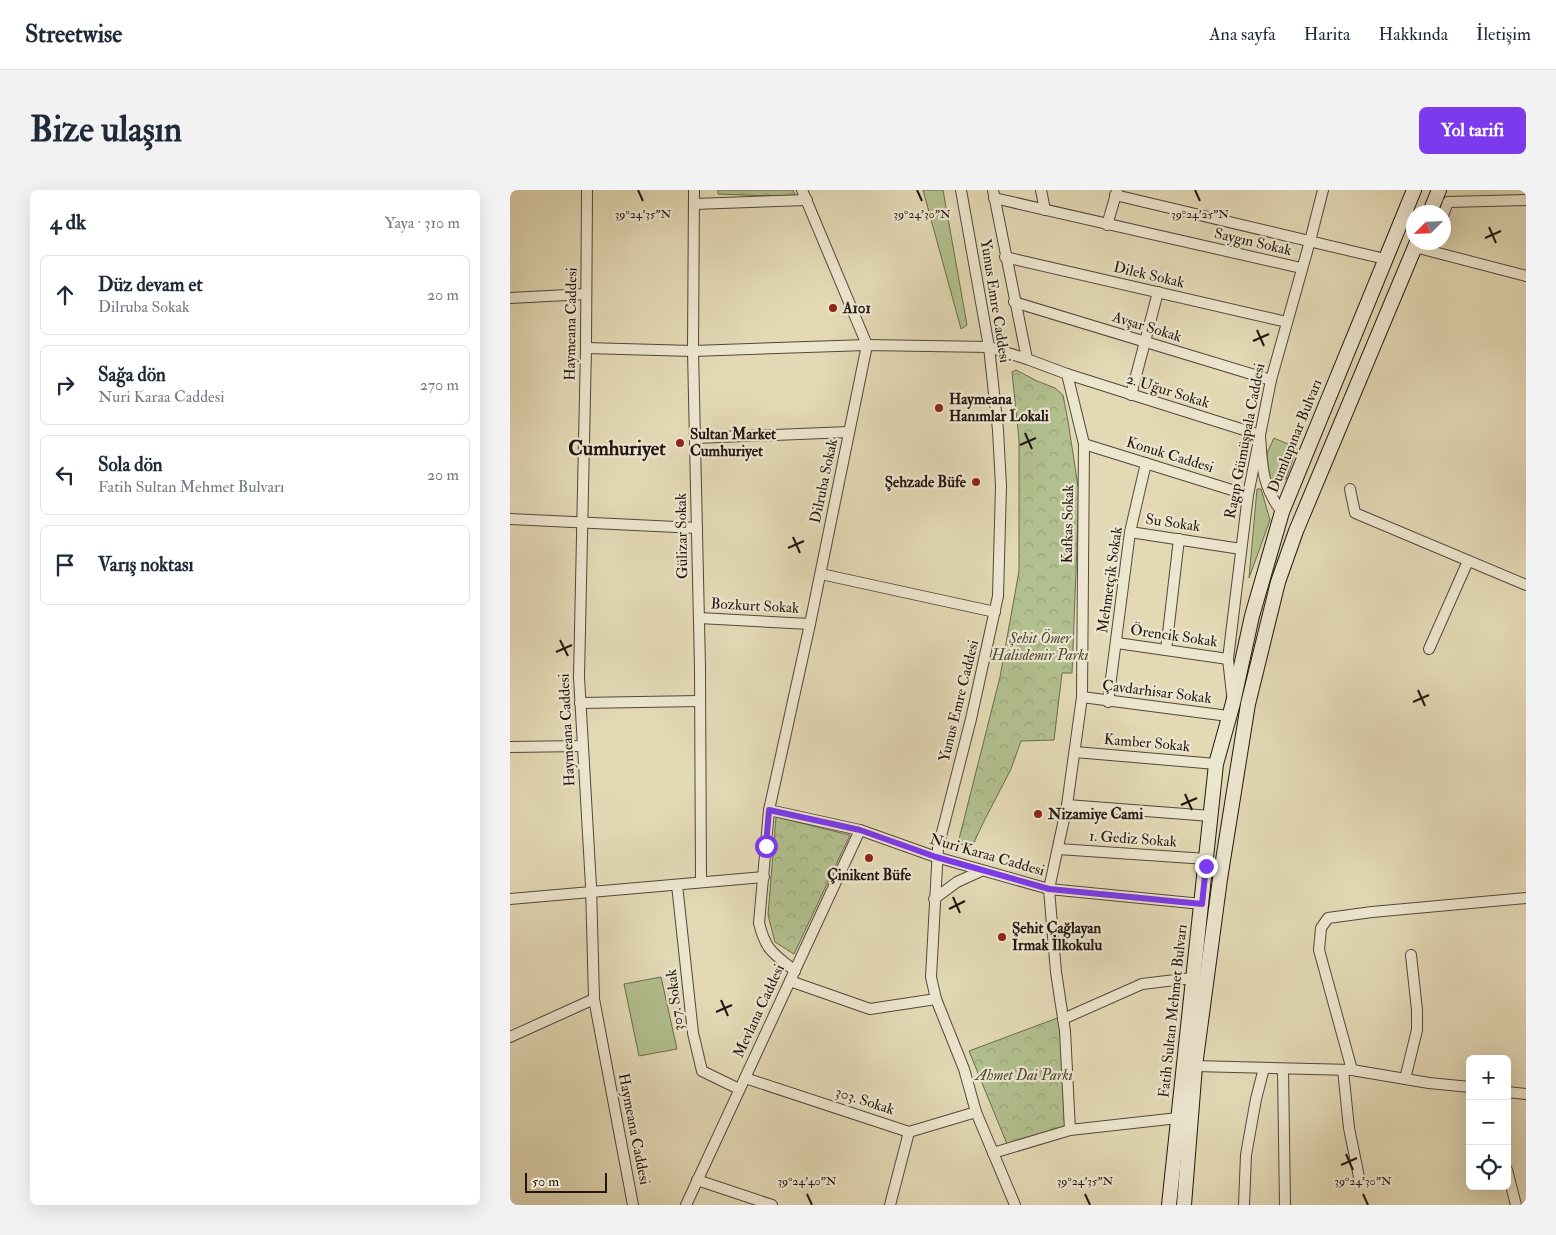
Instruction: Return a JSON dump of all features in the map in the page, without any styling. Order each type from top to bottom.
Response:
[{"type":"main road","name":"Dumlupınar Bulvarı","points":[[1233,702],[1252,616],[1282,512],[1414,190]]},
{"type":"main road","points":[[1433,205],[1439,190]]},
{"type":"main road","name":"Fatih Sultan Mehmet Bulvarı","points":[[1184,1205],[1195,1066],[1220,879],[1248,704],[1278,582],[1296,531],[1421,250]]},
{"type":"main road","name":"Fatih Sultan Mehmet Bulvarı","points":[[1169,1205],[1216,764],[1233,702]]},
{"type":"street","name":"Gülizar Sokak","points":[[694,190],[693,351],[699,618],[701,882]]},
{"type":"street","points":[[802,190],[867,345]]},
{"type":"street","name":"Yunus Emre Caddesi","points":[[961,190],[989,347],[998,430],[1001,486],[998,596],[936,857],[931,977],[936,999],[964,1069],[976,1112],[1015,1205]]},
{"type":"street","points":[[1041,190],[1045,210]]},
{"type":"street","name":"Ragıp Gümüşpala Caddesi","points":[[1233,702],[1228,659],[1248,495],[1271,380],[1323,190]]},
{"type":"street","name":"Haymeana Caddesi","points":[[586,192],[586,348],[580,703],[591,892],[594,999],[633,1205]]},
{"type":"street","points":[[1107,225],[1116,193],[1385,259]]},
{"type":"street","points":[[994,194],[1014,302],[1027,359]]},
{"type":"street","name":"Saygın Sokak","points":[[994,194],[1045,210],[1107,225],[1301,268]]},
{"type":"street","points":[[694,204],[807,200]]},
{"type":"street","points":[[1447,205],[1448,202],[1526,200]]},
{"type":"street","points":[[1437,250],[1526,276]]},
{"type":"street","name":"Dilek Sokak","points":[[1005,257],[1287,322]]},
{"type":"street","points":[[1131,395],[1158,292]]},
{"type":"street","points":[[510,298],[586,294]]},
{"type":"street","name":"Avşar Sokak","points":[[1014,302],[1271,380]]},
{"type":"street","points":[[586,348],[693,351],[867,345],[989,347],[1067,374]]},
{"type":"street","name":"Dilruba Sokak","points":[[794,970],[771,952],[763,940],[759,923],[769,810],[821,574],[867,345]]},
{"type":"street","name":"2. Uğur Sokak","points":[[1067,374],[1260,435]]},
{"type":"street","name":"Kafkas Sokak","points":[[1067,374],[1084,444],[1082,697],[1067,806],[1049,889],[1056,972],[1063,1019],[1070,1130]]},
{"type":"street","points":[[695,438],[850,432]]},
{"type":"street","points":[[1260,435],[1266,486],[1272,499],[1282,512]]},
{"type":"street","name":"Konuk Caddesi","points":[[1084,444],[1248,495]]},
{"type":"street","name":"Mehmetçik Sokak","points":[[1108,702],[1130,532],[1146,463]]},
{"type":"street","points":[[1350,489],[1355,513],[1526,585]]},
{"type":"street","points":[[510,519],[697,528]]},
{"type":"street","name":"Su Sokak","points":[[1130,532],[1241,548]]},
{"type":"street","points":[[1166,650],[1179,540]]},
{"type":"street","points":[[1429,649],[1468,562]]},
{"type":"street","points":[[821,574],[995,612]]},
{"type":"street","name":"Bozkurt Sokak","points":[[699,618],[810,624]]},
{"type":"street","name":"Örencik Sokak","points":[[1117,643],[1228,659]]},
{"type":"street","name":"Çavdarhisar Sokak","points":[[1082,697],[1108,702],[1228,716]]},
{"type":"street","points":[[580,703],[700,701]]},
{"type":"street","points":[[510,747],[583,746]]},
{"type":"street","name":"Kamber Sokak","points":[[1075,752],[1216,764]]},
{"type":"street","points":[[1067,806],[1211,816]]},
{"type":"street","name":"Nuri Karaa Caddesi","points":[[769,810],[860,830],[936,857],[1049,889],[1202,904]]},
{"type":"street","name":"Mevlana Caddesi","points":[[686,1205],[860,830]]},
{"type":"street","name":"1. Gediz Sokak","points":[[1058,849],[1207,859]]},
{"type":"street","points":[[934,899],[957,882],[981,871]]},
{"type":"street","points":[[510,898],[764,877]]},
{"type":"street","name":"307. Sokak","points":[[676,885],[693,1033],[702,1071],[739,1089]]},
{"type":"street","points":[[1359,1177],[1349,1128],[1347,1070],[1320,950],[1321,928],[1328,918],[1372,912],[1526,898]]},
{"type":"street","points":[[1405,1079],[1416,1030],[1417,1010],[1411,955]]},
{"type":"street","points":[[1063,1019],[1142,984],[1192,978]]},
{"type":"street","points":[[790,981],[870,1009],[936,999]]},
{"type":"street","points":[[510,1037],[594,999]]},
{"type":"street","points":[[1195,1066],[1347,1070],[1466,1087]]},
{"type":"street","points":[[1244,1205],[1246,1155],[1256,1098],[1264,1068]]},
{"type":"street","points":[[1283,1069],[1285,1205]]},
{"type":"street","name":"303. Sokak","points":[[745,1078],[909,1132],[976,1112]]},
{"type":"street","points":[[1511,1092],[1526,1094]]},
{"type":"street","points":[[993,1153],[1070,1130],[1178,1118]]},
{"type":"street","points":[[890,1205],[909,1132]]},
{"type":"street","points":[[697,1180],[772,1205]]},
{"type":"street","points":[[1511,1186],[1516,1205]]},
{"type":"green space","points":[[718,190],[793,190],[796,197],[718,194]]},
{"type":"green space","points":[[923,190],[943,190],[967,325],[961,329]]},
{"type":"green space","name":"Şehit Ömer Halisdemir Parkı","points":[[1016,370],[1055,388],[1063,395],[1068,421],[1079,493],[1072,673],[1062,673],[1054,740],[1021,741],[1011,769],[972,847],[958,843],[1000,677],[1019,571],[1019,440],[1012,372]]},
{"type":"green space","points":[[1274,438],[1297,448],[1286,479],[1269,482],[1267,453]]},
{"type":"green space","points":[[1257,489],[1261,489],[1270,520],[1249,578]]},
{"type":"green space","points":[[776,817],[850,835],[794,954],[775,942],[768,915]]},
{"type":"green space","points":[[661,977],[677,1049],[639,1056],[624,984]]},
{"type":"green space","name":"Ahmet Dai Parkı","points":[[1060,1017],[1066,1128],[1007,1144],[969,1051]]},
{"type":"place","name":"A101","points":[[833,308]]},
{"type":"place","name":"Haymeana Hanımlar Lokali","points":[[939,408]]},
{"type":"place","name":"Sultan Market Cumhuriyet","points":[[680,443]]},
{"type":"place","name":"Şehzade Büfe","points":[[976,482]]},
{"type":"place","name":"Nizamiye Cami","points":[[1038,814]]},
{"type":"place","name":"Çinikent Büfe","points":[[869,858]]},
{"type":"place","name":"Şehit Çağlayan Irmak İlkokulu","points":[[1002,937]]},
{"type":"district","name":"Cumhuriyet","points":[[617,448]]},
{"type":"route","points":[[766,846],[769,810],[860,830],[936,857],[1049,889],[1202,904],[1206,866]]}]
